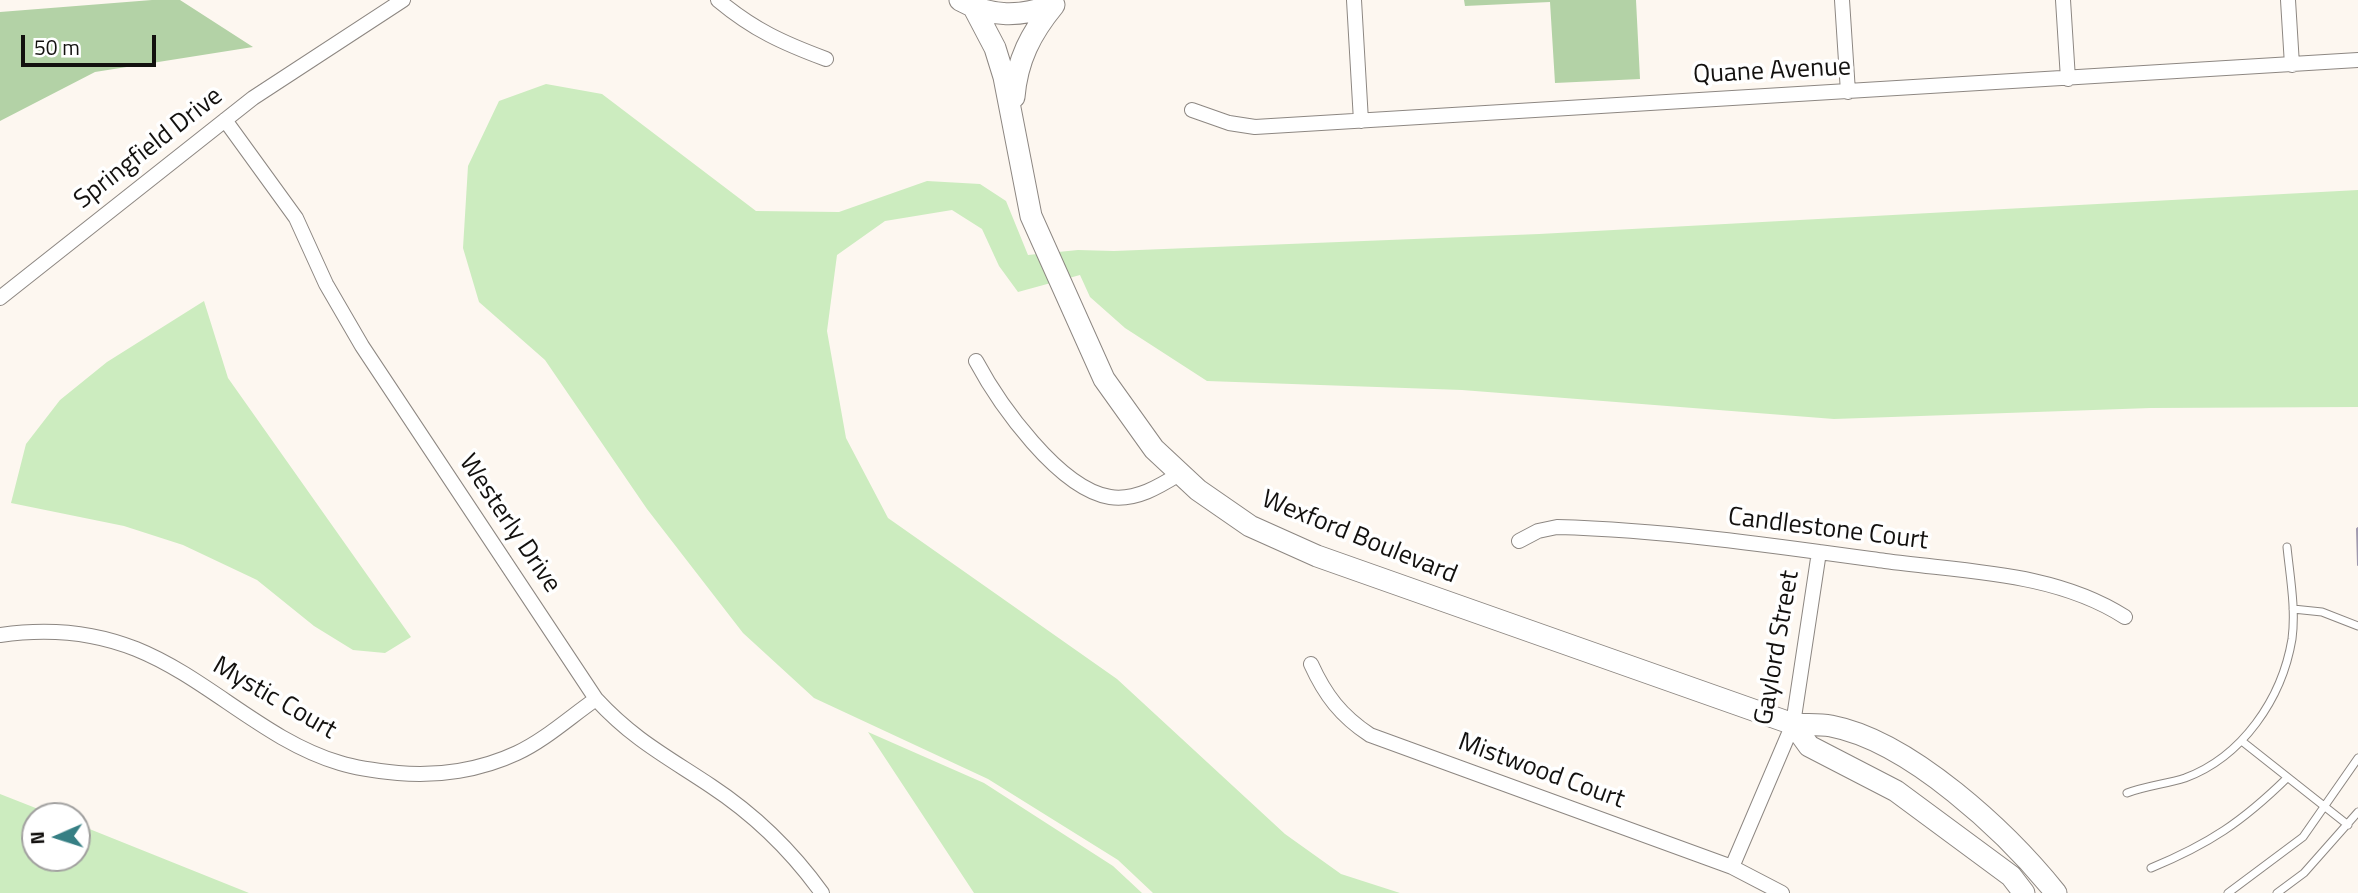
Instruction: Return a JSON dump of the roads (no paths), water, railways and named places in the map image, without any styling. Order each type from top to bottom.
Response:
[{"type":"street","name":"Springfield Drive","points":[[0,298],[253,98],[402,0]]},
{"type":"street","points":[[718,0],[747,24],[774,40],[826,59]]},
{"type":"street","points":[[1354,0],[1361,121]]},
{"type":"street","points":[[1842,0],[1848,92]]},
{"type":"street","points":[[2063,0],[2068,79]]},
{"type":"street","points":[[2288,0],[2292,65]]},
{"type":"street","points":[[967,4],[1012,15],[1057,2]]},
{"type":"street","name":"Wexford Boulevard","points":[[1012,113],[1016,76],[1025,47],[1033,30],[1057,2]]},
{"type":"street","name":"Wexford Boulevard","points":[[967,4],[995,48],[1012,113],[1015,145],[1031,216],[1104,379],[1154,449],[1219,506],[1250,526],[1317,556],[1793,724],[1832,726],[1911,762],[1997,829],[2027,857],[2056,893]]},
{"type":"street","name":"Quane Avenue","points":[[1192,110],[1229,124],[1255,127],[2358,60]]},
{"type":"street","name":"Westerly Drive","points":[[225,120],[296,218],[326,284],[362,346],[596,699],[623,729],[645,746],[711,786],[771,832],[822,893]]},
{"type":"street","points":[[976,361],[1013,422],[1075,482],[1089,491],[1112,497],[1133,496],[1155,489],[1181,473]]},
{"type":"street","name":"Candlestone Court","points":[[1519,541],[1538,531],[1565,527],[1819,552],[2048,583],[2088,596],[2125,617]]},
{"type":"street","name":"Gaylord Street","points":[[1732,867],[1793,724],[1819,552]]},
{"type":"street","name":"Mystic Court","points":[[0,635],[55,630],[89,635],[137,650],[169,665],[281,736],[339,763],[368,770],[427,776],[486,765],[517,753],[542,738],[596,699]]},
{"type":"street","name":"Mistwood Court","points":[[1311,664],[1332,704],[1370,735],[1732,867],[1782,893]]},
{"type":"street","name":"Wexford Boulevard","points":[[1793,724],[1809,746],[1896,791],[2011,876],[2024,893]]},
{"type":"lane","points":[[2127,793],[2185,778],[2243,742],[2278,683],[2292,639],[2293,609],[2287,547]]},
{"type":"lane","points":[[2293,609],[2322,612],[2358,626]]},
{"type":"lane","points":[[2243,742],[2348,825]]},
{"type":"lane","points":[[2228,893],[2303,837],[2358,758]]},
{"type":"lane","points":[[2151,868],[2204,845],[2234,826],[2287,778]]},
{"type":"lane","points":[[2277,893],[2304,873],[2358,812]]}]
